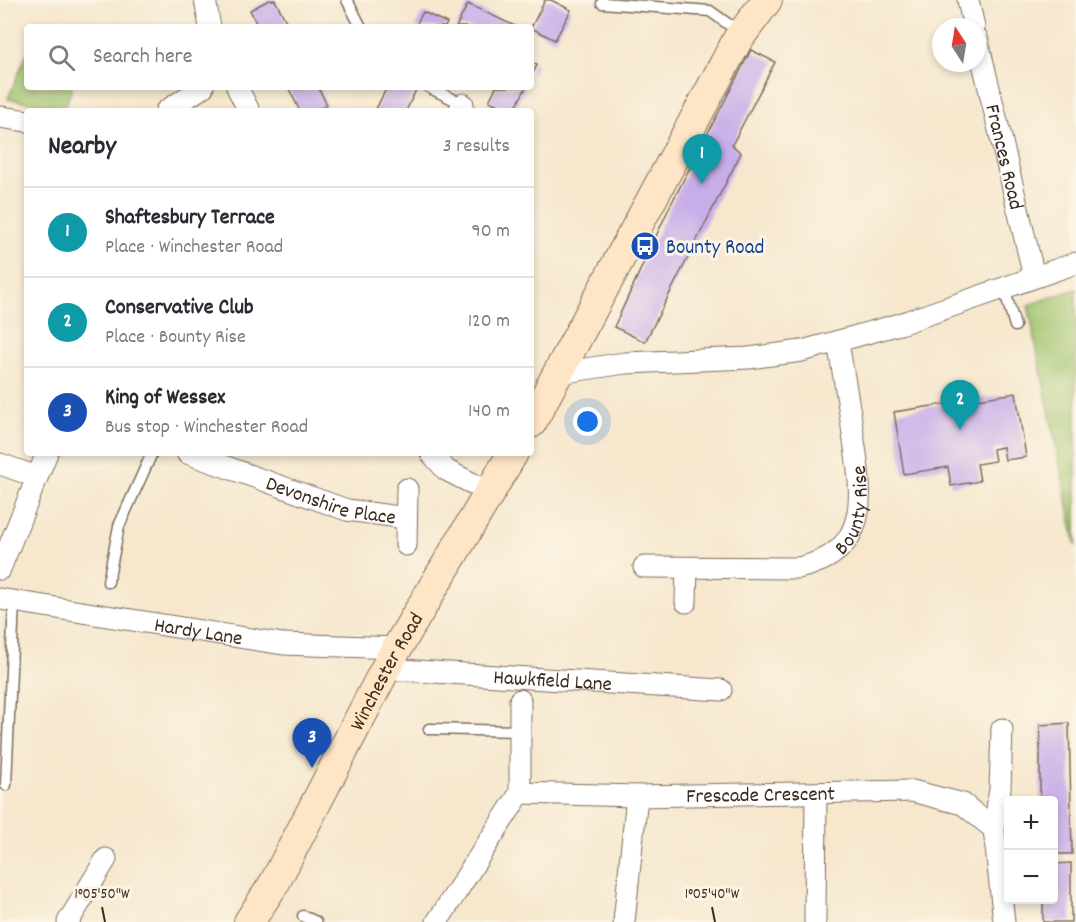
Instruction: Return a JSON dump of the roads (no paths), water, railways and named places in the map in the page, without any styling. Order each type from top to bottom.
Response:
[{"type":"street","points":[[206,0],[210,24]]},
{"type":"street","points":[[534,418],[669,164],[745,30],[767,0]]},
{"type":"street","points":[[968,0],[972,18]]},
{"type":"street","name":"Frances Road","points":[[985,72],[1034,276]]},
{"type":"street","points":[[170,108],[198,90]]},
{"type":"street","points":[[238,90],[248,108]]},
{"type":"street","points":[[0,117],[24,121]]},
{"type":"street","points":[[559,373],[625,363],[749,358],[802,351],[838,342],[1076,263]]},
{"type":"street","name":"Bounty Rise","points":[[644,567],[798,568],[815,565],[843,546],[858,519],[861,497],[838,342]]},
{"type":"street","points":[[0,569],[46,456]]},
{"type":"street","name":"Devonshire Place","points":[[195,456],[347,510],[406,518]]},
{"type":"street","points":[[434,456],[446,470],[489,492]]},
{"type":"street","name":"Winchester Road","points":[[249,922],[275,882],[391,659],[511,456]]},
{"type":"street","points":[[0,464],[37,477]]},
{"type":"street","name":"Devonshire Place","points":[[406,545],[407,489]]},
{"type":"street","points":[[686,602],[687,568]]},
{"type":"street","name":"Hardy Lane","points":[[7,601],[391,659]]},
{"type":"street","name":"Hawkfield Lane","points":[[391,659],[721,690]]},
{"type":"street","points":[[437,922],[519,793],[520,700]]},
{"type":"street","points":[[1002,729],[1000,789],[994,829],[1004,922]]},
{"type":"street","name":"Frescade Crescent","points":[[519,793],[637,796],[912,791],[963,804],[994,829]]},
{"type":"street","points":[[815,922],[816,794]]},
{"type":"street","points":[[624,922],[637,796]]},
{"type":"street","points":[[68,922],[106,859]]},
{"type":"lane","points":[[347,0],[359,24]]},
{"type":"lane","points":[[602,3],[710,11],[728,24],[745,30]]},
{"type":"lane","points":[[433,90],[461,107]]},
{"type":"lane","points":[[1004,288],[1016,326]]},
{"type":"lane","points":[[108,582],[119,526],[152,456]]},
{"type":"lane","points":[[6,785],[7,601]]},
{"type":"lane","points":[[429,729],[520,731]]},
{"type":"lane","points":[[303,916],[316,922]]},
{"type":"place","name":"Shaftesbury Terrace","points":[[702,184]]},
{"type":"place","name":"Bounty Road","points":[[645,246]]},
{"type":"place","name":"Conservative Club","points":[[960,430]]},
{"type":"place","name":"King of Wessex","points":[[312,768]]}]
